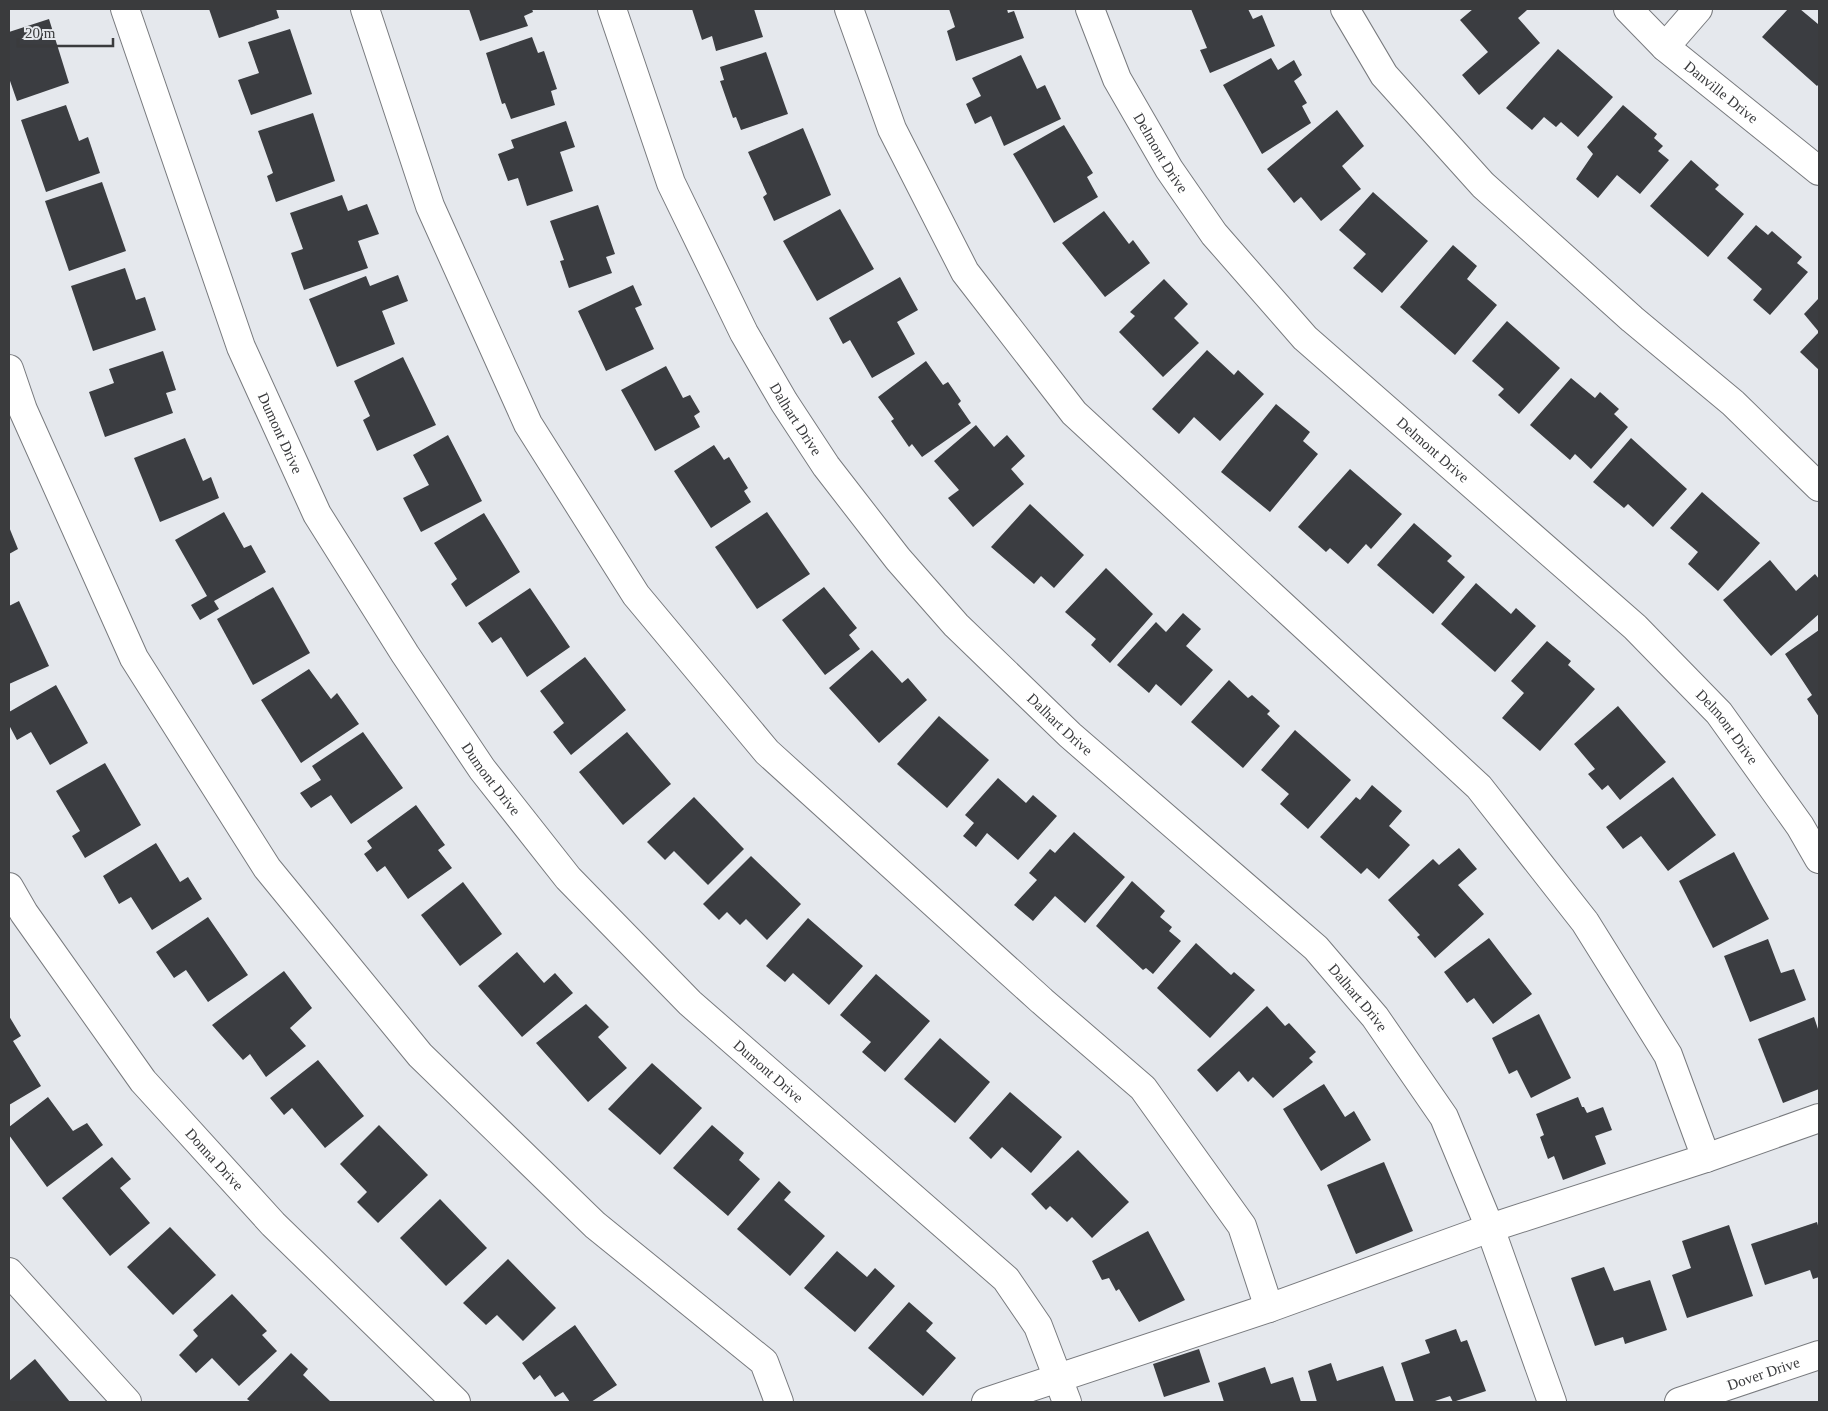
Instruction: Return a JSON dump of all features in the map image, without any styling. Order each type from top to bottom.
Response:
[{"type":"street","name":"Dumont Drive","points":[[125,9],[241,347],[313,505],[405,654],[482,769],[568,878],[690,1003],[1006,1279],[1038,1326],[1063,1390]]},
{"type":"street","points":[[365,9],[430,206],[528,424],[636,595],[767,752],[1042,1002],[1143,1088],[1242,1226],[1269,1308]]},
{"type":"street","name":"Dalhart Drive","points":[[612,9],[671,183],[744,333],[784,402],[826,466],[898,559],[956,625],[1070,734],[1316,948],[1375,1017],[1444,1117],[1490,1228],[1552,1402]]},
{"type":"street","points":[[849,9],[892,129],[965,272],[1074,413],[1479,787],[1585,922],[1668,1054],[1706,1158]]},
{"type":"street","name":"Delmont Drive","points":[[1090,9],[1118,79],[1170,168],[1214,234],[1305,338],[1635,627],[1719,713],[1800,826],[1819,859]]},
{"type":"street","points":[[1345,9],[1384,75],[1483,185],[1632,319],[1732,403],[1819,487]]},
{"type":"street","name":"Danville Drive","points":[[1628,9],[1664,47],[1819,171]]},
{"type":"street","points":[[1664,47],[1698,9]]},
{"type":"street","points":[[9,368],[23,410],[134,658],[267,868],[420,1055],[595,1225],[764,1362],[779,1402]]},
{"type":"street","name":"Donna Drive","points":[[9,887],[24,913],[143,1081],[273,1224],[456,1402]]},
{"type":"street","points":[[986,1402],[1063,1390],[1269,1308],[1490,1228],[1706,1158],[1819,1118]]},
{"type":"street","points":[[9,1272],[127,1402]]},
{"type":"street","name":"Dover Drive","points":[[1679,1402],[1819,1355]]},
{"type":"building","points":[[209,9],[276,9],[279,18],[219,38]]},
{"type":"building","points":[[469,9],[532,9],[533,12],[524,16],[528,26],[480,41]]},
{"type":"building","points":[[692,9],[754,9],[763,37],[716,51],[712,36],[702,40]]},
{"type":"building","points":[[949,9],[1007,9],[1008,13],[1014,11],[1024,38],[956,61],[947,31],[955,27]]},
{"type":"building","points":[[1191,9],[1248,9],[1253,19],[1262,15],[1275,46],[1210,73],[1200,50],[1207,48]]},
{"type":"building","points":[[1473,9],[1526,9],[1518,18],[1540,43],[1479,95],[1462,75],[1488,52],[1460,20]]},
{"type":"building","points":[[1788,9],[1800,9],[1818,24],[1819,22],[1819,84],[1817,86],[1762,37]]},
{"type":"building","points":[[49,19],[69,83],[17,101],[9,78],[9,32]]},
{"type":"building","points":[[290,29],[312,94],[251,115],[238,80],[259,73],[248,42]]},
{"type":"building","points":[[532,37],[538,53],[544,51],[557,89],[551,91],[555,105],[511,119],[505,103],[502,104],[486,53]]},
{"type":"building","points":[[1558,49],[1613,97],[1578,137],[1561,122],[1556,127],[1544,117],[1532,130],[1506,108]]},
{"type":"building","points":[[766,52],[788,114],[741,130],[736,117],[733,118],[720,81],[724,80],[720,67]]},
{"type":"building","points":[[1021,55],[1037,89],[1045,85],[1061,119],[1004,146],[991,116],[975,124],[966,104],[981,96],[972,78]]},
{"type":"building","points":[[1271,58],[1278,70],[1294,60],[1302,75],[1294,81],[1307,103],[1302,106],[1311,123],[1262,154],[1223,85]]},
{"type":"building","points":[[66,105],[79,141],[88,137],[100,173],[46,192],[21,120]]},
{"type":"building","points":[[1623,105],[1657,134],[1654,138],[1663,146],[1658,151],[1669,160],[1640,194],[1617,175],[1598,198],[1576,179],[1593,154],[1587,147]]},
{"type":"building","points":[[1337,110],[1364,146],[1342,166],[1361,189],[1321,221],[1301,197],[1294,203],[1267,169]]},
{"type":"building","points":[[313,113],[335,181],[276,202],[267,176],[273,173],[258,131]]},
{"type":"building","points":[[566,121],[575,147],[560,152],[573,191],[527,206],[518,178],[508,181],[498,154],[514,148],[511,140]]},
{"type":"building","points":[[1064,125],[1093,173],[1087,177],[1098,197],[1054,223],[1013,154]]},
{"type":"building","points":[[803,128],[831,195],[774,221],[763,197],[767,194],[748,152]]},
{"type":"building","points":[[1691,160],[1719,185],[1715,189],[1744,214],[1708,257],[1650,206]]},
{"type":"building","points":[[102,182],[126,251],[69,271],[45,201]]},
{"type":"building","points":[[1373,192],[1428,241],[1382,293],[1353,268],[1366,254],[1339,230]]},
{"type":"building","points":[[342,195],[348,211],[367,204],[379,234],[358,241],[368,268],[304,290],[291,253],[303,249],[290,213]]},
{"type":"building","points":[[598,205],[615,254],[606,257],[612,273],[569,288],[560,261],[564,260],[550,221]]},
{"type":"building","points":[[840,209],[874,269],[817,301],[783,241]]},
{"type":"building","points":[[1104,211],[1129,244],[1133,240],[1150,263],[1105,297],[1062,243]]},
{"type":"building","points":[[1756,225],[1768,235],[1772,231],[1802,257],[1797,263],[1808,272],[1770,315],[1753,300],[1762,289],[1727,258]]},
{"type":"building","points":[[1453,245],[1477,266],[1467,279],[1497,305],[1455,355],[1400,307]]},
{"type":"building","points":[[125,268],[136,300],[145,297],[156,330],[93,351],[71,286]]},
{"type":"building","points":[[398,275],[408,301],[382,311],[395,344],[337,367],[309,299],[366,276],[370,286]]},
{"type":"building","points":[[900,277],[918,310],[897,322],[915,354],[872,378],[850,340],[843,344],[829,318]]},
{"type":"building","points":[[1164,279],[1188,304],[1174,318],[1199,343],[1163,377],[1119,332],[1135,316],[1130,312]]},
{"type":"building","points":[[633,285],[642,305],[635,308],[654,349],[606,371],[578,311]]},
{"type":"building","points":[[1819,298],[1819,332],[1804,314]]},
{"type":"building","points":[[1507,321],[1560,368],[1519,414],[1498,395],[1504,389],[1472,361]]},
{"type":"building","points":[[1819,332],[1819,370],[1800,352]]},
{"type":"building","points":[[1207,350],[1234,375],[1238,370],[1264,394],[1220,441],[1194,417],[1179,434],[1152,409]]},
{"type":"building","points":[[163,351],[176,390],[166,393],[173,413],[105,437],[89,392],[114,383],[109,369]]},
{"type":"building","points":[[403,357],[436,425],[377,451],[363,420],[370,416],[354,381]]},
{"type":"building","points":[[926,361],[943,385],[948,382],[961,401],[958,404],[971,423],[922,457],[912,444],[909,447],[891,421],[894,419],[878,397]]},
{"type":"building","points":[[666,366],[683,398],[690,395],[700,412],[694,416],[700,427],[655,451],[621,390]]},
{"type":"building","points":[[1571,378],[1595,398],[1600,392],[1619,409],[1614,414],[1628,427],[1591,469],[1575,454],[1570,460],[1530,425]]},
{"type":"building","points":[[1276,404],[1310,432],[1303,441],[1318,454],[1270,512],[1221,472]]},
{"type":"building","points":[[976,425],[994,447],[1007,435],[1025,456],[1011,469],[1024,484],[973,527],[948,498],[959,490],[934,461]]},
{"type":"building","points":[[448,435],[482,501],[421,532],[403,498],[429,485],[413,455]]},
{"type":"building","points":[[185,438],[203,481],[211,477],[219,498],[160,522],[134,458]]},
{"type":"building","points":[[1631,438],[1687,489],[1653,527],[1628,504],[1624,508],[1593,482]]},
{"type":"building","points":[[714,445],[724,460],[729,457],[748,488],[744,491],[751,502],[711,528],[674,471]]},
{"type":"building","points":[[1350,469],[1402,514],[1371,549],[1366,544],[1348,564],[1330,548],[1326,552],[1298,527]]},
{"type":"building","points":[[1702,492],[1760,543],[1718,591],[1688,564],[1698,552],[1670,528]]},
{"type":"building","points":[[1030,504],[1084,555],[1054,588],[1041,576],[1034,584],[991,547]]},
{"type":"building","points":[[224,512],[244,548],[251,545],[266,572],[214,601],[219,609],[200,620],[191,605],[207,596],[175,540]]},
{"type":"building","points":[[767,512],[810,574],[757,609],[715,547]]},
{"type":"building","points":[[484,513],[520,572],[466,607],[451,584],[457,579],[434,543]]},
{"type":"building","points":[[1414,523],[1452,556],[1447,561],[1465,577],[1433,614],[1377,565]]},
{"type":"building","points":[[9,527],[18,549],[9,554]]},
{"type":"building","points":[[1770,560],[1796,591],[1815,574],[1819,579],[1819,614],[1771,656],[1723,600]]},
{"type":"building","points":[[1106,568],[1153,614],[1110,663],[1091,645],[1096,639],[1065,612]]},
{"type":"building","points":[[1476,583],[1511,614],[1516,608],[1536,626],[1495,672],[1441,624]]},
{"type":"building","points":[[273,587],[310,653],[253,685],[217,619]]},
{"type":"building","points":[[824,587],[857,628],[849,635],[860,649],[825,675],[782,620]]},
{"type":"building","points":[[530,588],[570,647],[527,677],[501,637],[492,643],[478,623]]},
{"type":"building","points":[[19,601],[49,666],[9,684],[9,606]]},
{"type":"building","points":[[1183,613],[1201,629],[1186,646],[1213,670],[1181,706],[1156,684],[1149,693],[1117,665],[1156,622],[1166,632]]},
{"type":"building","points":[[1819,630],[1819,717],[1807,699],[1812,695],[1785,654]]},
{"type":"building","points":[[1547,641],[1571,661],[1568,665],[1595,689],[1540,751],[1502,718],[1524,693],[1511,681]]},
{"type":"building","points":[[872,650],[902,683],[908,678],[927,700],[879,743],[829,688]]},
{"type":"building","points":[[585,657],[626,710],[571,755],[553,732],[564,723],[540,691]]},
{"type":"building","points":[[309,669],[331,699],[337,693],[359,724],[301,763],[261,700]]},
{"type":"building","points":[[1229,680],[1248,698],[1252,695],[1270,711],[1267,714],[1280,726],[1243,768],[1191,722]]},
{"type":"building","points":[[56,685],[88,743],[50,765],[31,732],[17,740],[9,725],[9,712]]},
{"type":"building","points":[[1618,706],[1666,762],[1620,800],[1608,785],[1602,790],[1588,774],[1595,769],[1574,744]]},
{"type":"building","points":[[939,716],[989,760],[947,808],[897,764]]},
{"type":"building","points":[[1295,730],[1351,780],[1308,829],[1280,804],[1289,794],[1261,770]]},
{"type":"building","points":[[363,732],[403,788],[351,824],[331,795],[311,808],[300,793],[321,780],[312,766]]},
{"type":"building","points":[[627,732],[671,784],[623,825],[579,772]]},
{"type":"building","points":[[105,763],[141,825],[85,858],[72,836],[80,831],[56,791]]},
{"type":"building","points":[[1673,777],[1716,835],[1668,871],[1641,836],[1623,849],[1606,827]]},
{"type":"building","points":[[998,778],[1026,803],[1033,795],[1057,816],[1018,860],[987,833],[976,847],[963,836],[974,823],[965,815]]},
{"type":"building","points":[[1372,785],[1402,811],[1389,826],[1410,845],[1379,879],[1367,868],[1361,874],[1320,837],[1356,797],[1360,800]]},
{"type":"building","points":[[694,797],[744,849],[708,885],[674,851],[665,860],[647,842]]},
{"type":"building","points":[[416,805],[445,845],[438,850],[452,868],[408,899],[385,866],[377,872],[364,854],[372,848],[367,841]]},
{"type":"building","points":[[1074,832],[1125,877],[1085,923],[1055,896],[1033,921],[1014,905],[1037,880],[1029,873],[1050,849],[1055,853]]},
{"type":"building","points":[[156,843],[180,882],[188,877],[202,899],[152,930],[131,897],[119,904],[103,876]]},
{"type":"building","points":[[1459,848],[1477,869],[1458,885],[1484,914],[1435,958],[1417,937],[1420,935],[1388,900],[1433,859],[1439,865]]},
{"type":"building","points":[[1734,852],[1769,919],[1713,948],[1679,881]]},
{"type":"building","points":[[751,856],[801,904],[767,940],[746,919],[740,925],[727,912],[719,920],[703,904]]},
{"type":"building","points":[[1132,881],[1165,911],[1160,917],[1172,927],[1169,931],[1181,941],[1153,974],[1146,968],[1143,970],[1096,926]]},
{"type":"building","points":[[463,882],[502,934],[460,966],[421,915]]},
{"type":"building","points":[[208,917],[248,975],[208,1002],[186,970],[174,978],[156,952]]},
{"type":"building","points":[[808,918],[863,966],[829,1005],[793,973],[785,982],[766,966]]},
{"type":"building","points":[[1489,938],[1532,994],[1493,1024],[1474,998],[1467,1003],[1444,972]]},
{"type":"building","points":[[1768,939],[1781,973],[1794,969],[1806,1000],[1750,1022],[1724,956]]},
{"type":"building","points":[[1196,943],[1231,975],[1234,972],[1255,990],[1210,1038],[1157,988]]},
{"type":"building","points":[[517,952],[544,983],[555,973],[573,993],[522,1037],[478,986]]},
{"type":"building","points":[[284,971],[312,1008],[290,1028],[306,1046],[266,1077],[250,1054],[243,1060],[212,1025]]},
{"type":"building","points":[[876,974],[930,1021],[885,1072],[862,1052],[871,1042],[840,1015]]},
{"type":"building","points":[[586,1004],[609,1027],[598,1037],[627,1068],[588,1102],[536,1043]]},
{"type":"building","points":[[1267,1006],[1285,1026],[1289,1023],[1316,1052],[1309,1058],[1313,1062],[1273,1098],[1253,1077],[1248,1082],[1239,1071],[1217,1092],[1197,1070]]},
{"type":"building","points":[[1539,1014],[1571,1078],[1531,1098],[1517,1070],[1509,1074],[1492,1038]]},
{"type":"building","points":[[9,1016],[21,1036],[13,1041],[41,1086],[9,1105]]},
{"type":"building","points":[[1814,1017],[1819,1032],[1819,1089],[1783,1103],[1758,1039]]},
{"type":"building","points":[[940,1038],[990,1082],[955,1123],[904,1079]]},
{"type":"building","points":[[318,1060],[364,1116],[325,1148],[292,1108],[284,1115],[270,1098]]},
{"type":"building","points":[[652,1063],[702,1108],[660,1155],[608,1109]]},
{"type":"building","points":[[1324,1084],[1345,1117],[1354,1111],[1371,1140],[1321,1171],[1283,1109]]},
{"type":"building","points":[[1010,1092],[1062,1137],[1031,1173],[1002,1147],[991,1159],[969,1138]]},
{"type":"building","points":[[48,1097],[73,1131],[87,1123],[103,1145],[47,1187],[9,1135],[9,1127]]},
{"type":"building","points":[[1578,1097],[1587,1113],[1603,1107],[1612,1130],[1595,1136],[1606,1164],[1563,1180],[1554,1156],[1548,1159],[1540,1137],[1544,1135],[1536,1114]]},
{"type":"building","points":[[379,1125],[428,1175],[378,1223],[357,1202],[367,1192],[340,1164]]},
{"type":"building","points":[[712,1125],[744,1153],[739,1160],[760,1179],[728,1216],[673,1168]]},
{"type":"building","points":[[1078,1150],[1129,1202],[1092,1238],[1072,1217],[1067,1222],[1050,1206],[1046,1210],[1031,1194]]},
{"type":"building","points":[[112,1157],[131,1179],[120,1188],[150,1223],[110,1256],[62,1198]]},
{"type":"building","points":[[1384,1162],[1413,1231],[1356,1254],[1327,1185]]},
{"type":"building","points":[[779,1181],[791,1192],[784,1200],[825,1236],[790,1276],[737,1229]]},
{"type":"building","points":[[440,1199],[487,1248],[446,1286],[400,1238]]},
{"type":"building","points":[[1817,1222],[1819,1229],[1819,1277],[1813,1279],[1810,1270],[1765,1285],[1751,1244]]},
{"type":"building","points":[[1729,1225],[1753,1296],[1687,1318],[1672,1275],[1691,1268],[1682,1241]]},
{"type":"building","points":[[170,1227],[216,1275],[173,1315],[127,1267]]},
{"type":"building","points":[[1148,1231],[1185,1300],[1139,1322],[1119,1289],[1116,1291],[1109,1278],[1102,1280],[1092,1261]]},
{"type":"building","points":[[837,1251],[867,1277],[875,1268],[895,1286],[855,1332],[804,1288]]},
{"type":"building","points":[[508,1259],[556,1308],[523,1341],[497,1315],[486,1325],[463,1303]]},
{"type":"building","points":[[1604,1267],[1614,1291],[1650,1280],[1667,1330],[1625,1344],[1623,1337],[1595,1346],[1571,1278]]},
{"type":"building","points":[[232,1294],[267,1331],[262,1335],[277,1351],[239,1386],[212,1358],[196,1373],[179,1355],[198,1336],[193,1330]]},
{"type":"building","points":[[909,1302],[933,1323],[926,1331],[956,1358],[923,1396],[868,1348]]},
{"type":"building","points":[[575,1325],[617,1385],[591,1402],[570,1402],[563,1392],[555,1397],[540,1375],[534,1380],[522,1363]]},
{"type":"building","points":[[1456,1329],[1461,1342],[1467,1340],[1486,1391],[1453,1402],[1450,1396],[1432,1402],[1414,1402],[1401,1363],[1430,1353],[1425,1340]]},
{"type":"building","points":[[1199,1349],[1210,1382],[1164,1397],[1153,1364]]},
{"type":"building","points":[[291,1353],[308,1369],[303,1375],[331,1402],[251,1402],[247,1399]]},
{"type":"building","points":[[35,1359],[70,1402],[9,1402],[9,1381]]},
{"type":"building","points":[[1331,1363],[1337,1381],[1383,1366],[1396,1402],[1317,1402],[1308,1371]]},
{"type":"building","points":[[1265,1367],[1271,1384],[1293,1377],[1301,1402],[1224,1402],[1218,1383]]}]
